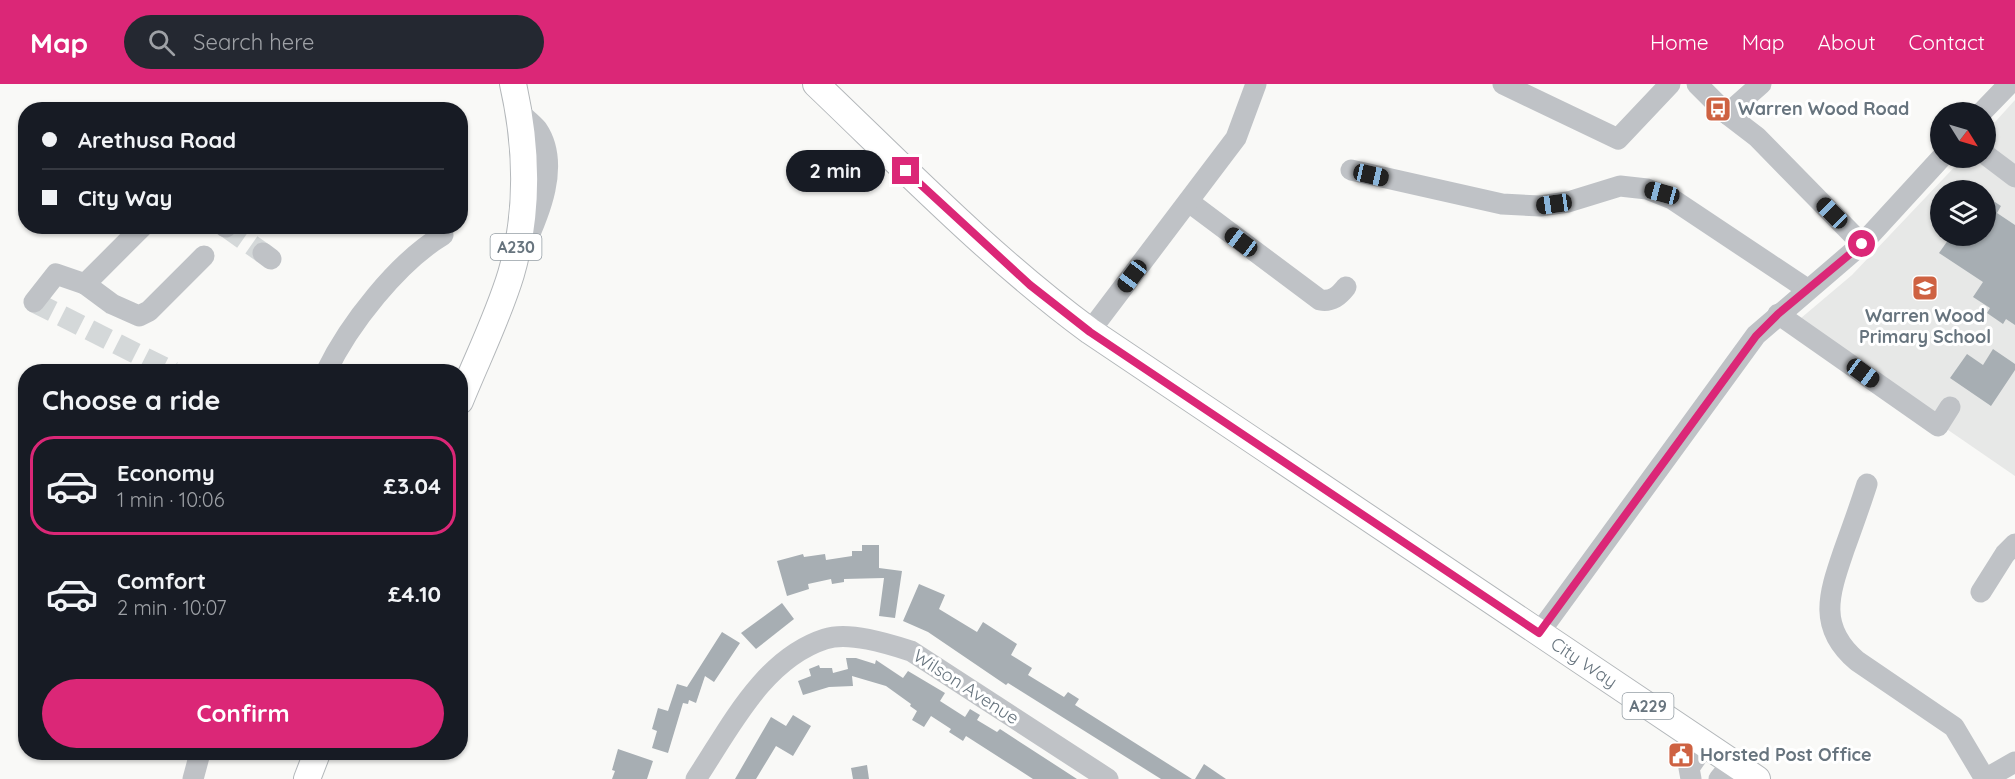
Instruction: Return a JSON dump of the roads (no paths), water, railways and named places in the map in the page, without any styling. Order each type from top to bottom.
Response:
[{"type":"main road","name":"A230","points":[[468,381],[511,273],[524,197],[519,113],[513,84]]},
{"type":"main road","name":"City Way","points":[[816,84],[981,241],[1030,285],[1090,332],[1705,745],[1725,771],[1757,779]]},
{"type":"main road","points":[[307,779],[314,760]]},
{"type":"street","points":[[1090,332],[1236,138],[1256,84]]},
{"type":"street","points":[[1503,84],[1618,139],[1670,84]]},
{"type":"street","points":[[1697,84],[1727,114],[1756,137],[1862,244]]},
{"type":"street","points":[[1727,114],[1761,84]]},
{"type":"street","points":[[1992,102],[2009,84]]},
{"type":"street","points":[[1996,163],[2015,177]]},
{"type":"street","points":[[1539,633],[1743,353],[1778,314],[1862,244],[1932,168]]},
{"type":"street","points":[[1351,170],[1502,204],[1540,206],[1568,202],[1620,186],[1647,189],[1672,199],[1807,289]]},
{"type":"street","points":[[1189,202],[1320,300],[1326,301],[1339,296],[1346,287]]},
{"type":"street","points":[[85,284],[135,234]]},
{"type":"street","points":[[330,364],[352,324],[424,247],[444,235]]},
{"type":"street","points":[[34,302],[56,274],[85,284],[112,304],[139,316],[149,311],[204,256]]},
{"type":"street","points":[[1778,314],[1938,426],[1950,407]]},
{"type":"street","points":[[1867,483],[1833,583],[1829,605],[1835,636],[1857,661],[1954,727],[1985,779],[2015,762]]},
{"type":"street","points":[[1981,592],[2005,554],[2015,544]]},
{"type":"street","name":"Wilson Avenue","points":[[696,779],[747,702],[780,662],[827,638],[875,639],[912,651],[1108,779]]},
{"type":"street","points":[[1691,779],[1689,768],[1705,745]]},
{"type":"street","points":[[193,779],[198,760]]},
{"type":"tunnel","points":[[236,234],[263,253]]},
{"type":"tunnel","points":[[34,302],[157,364]]},
{"type":"place","name":"Warren Wood Road","points":[[1718,109]]},
{"type":"place","name":"Warren Wood Primary School","points":[[1925,288]]},
{"type":"place","name":"Horsted Post Office","points":[[1681,755]]}]
